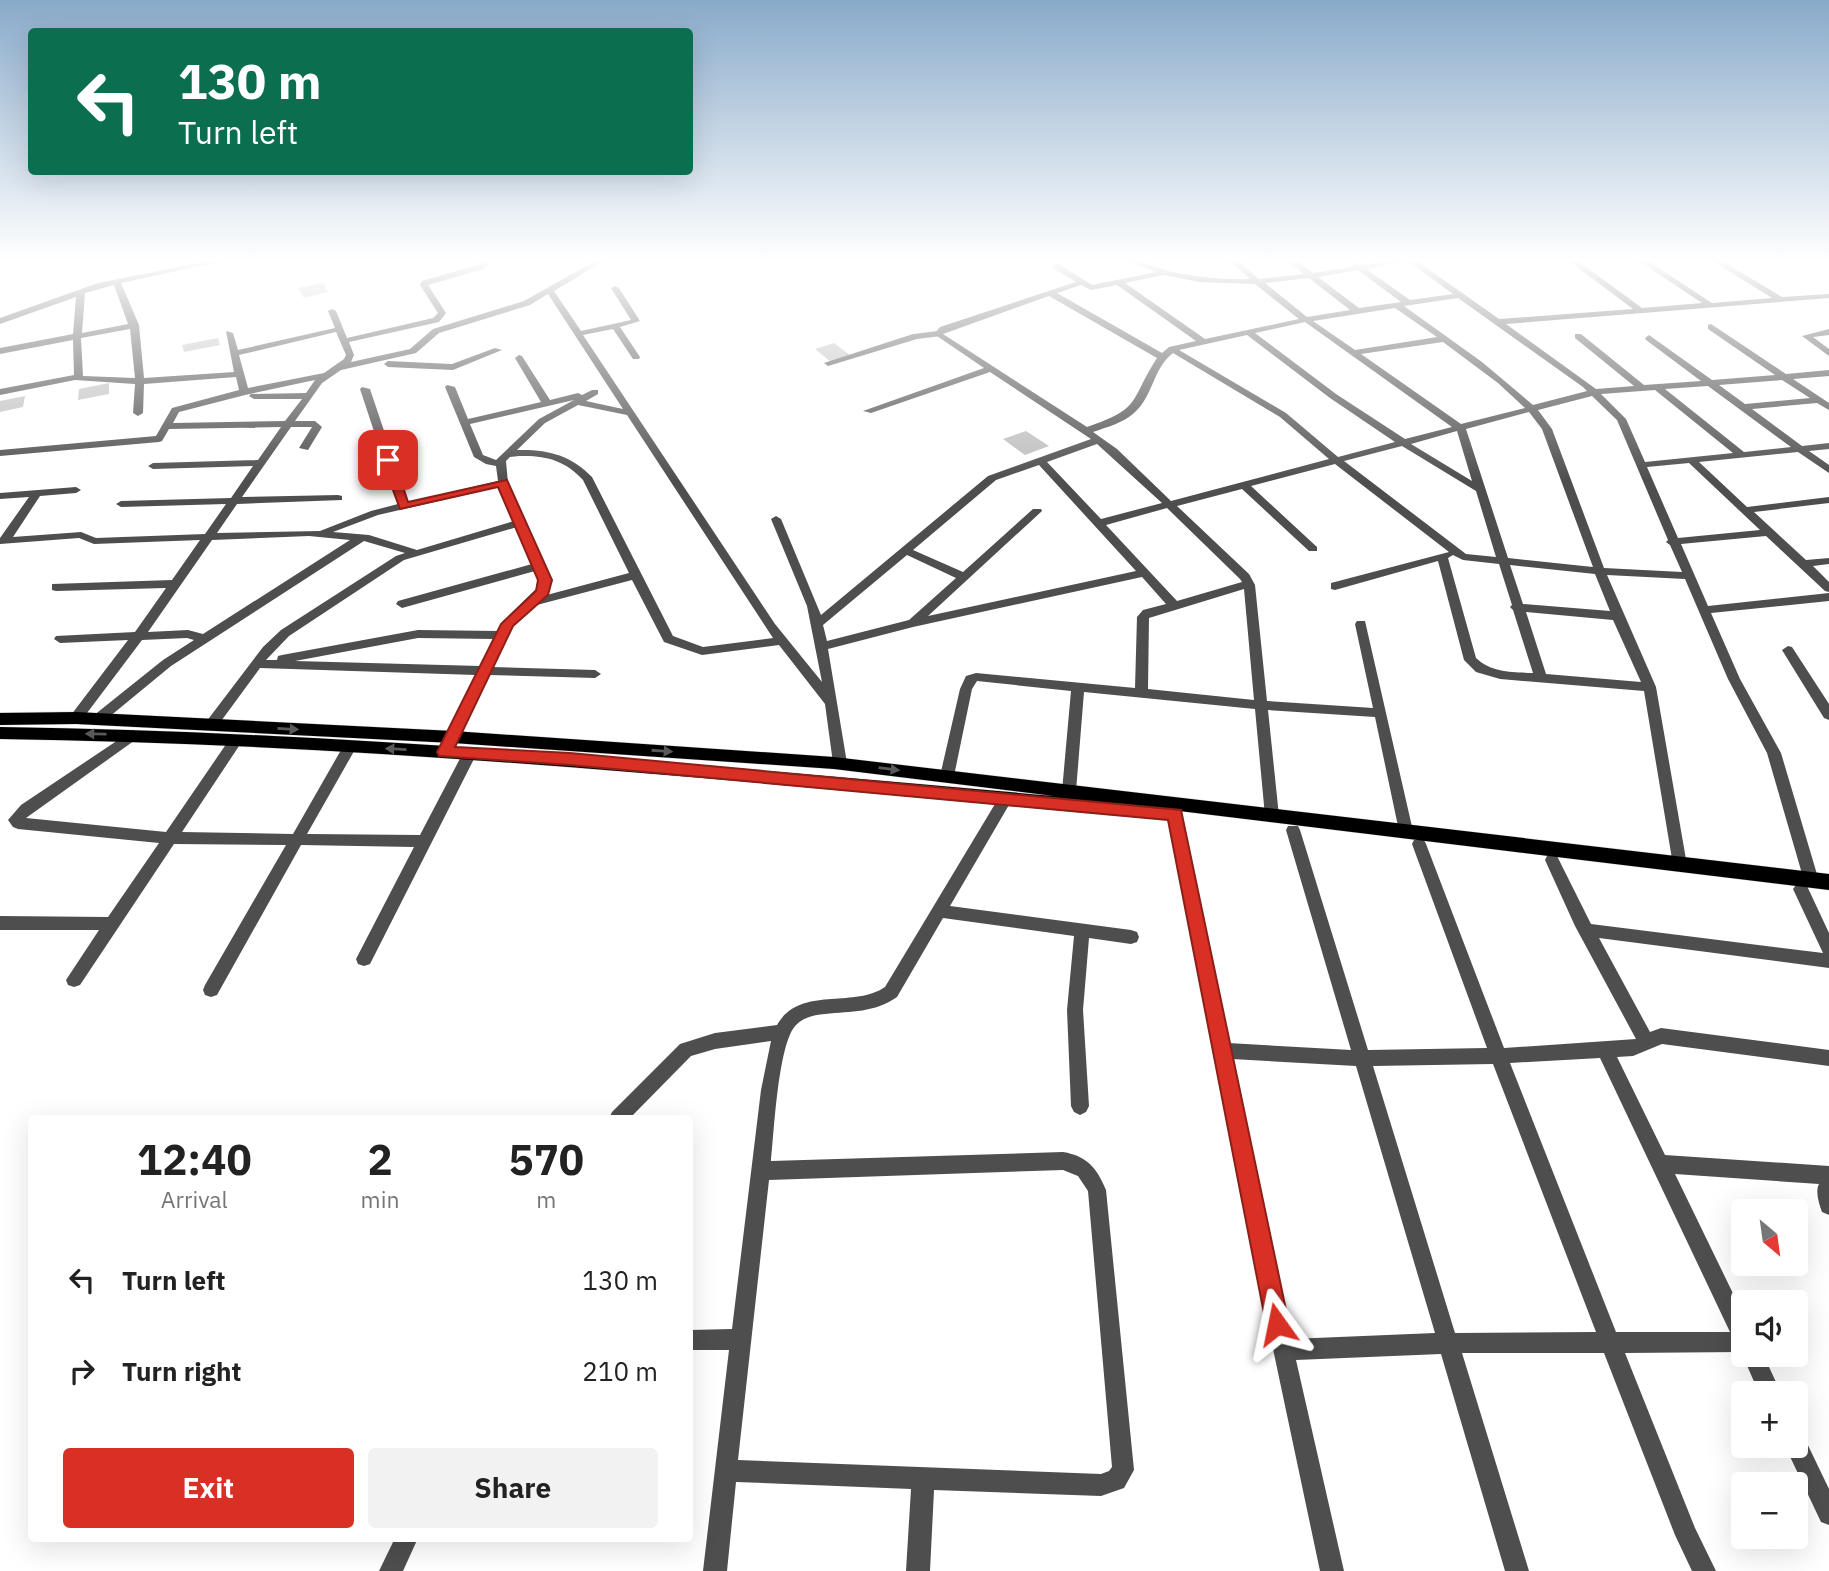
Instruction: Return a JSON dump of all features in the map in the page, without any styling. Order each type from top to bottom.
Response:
[{"type":"main road","points":[[0,719],[98,719],[449,744],[840,763],[1272,816],[1552,860],[1814,884],[1829,893]]},
{"type":"main road","points":[[0,733],[133,735],[350,746],[449,744],[470,753],[570,759],[1006,798],[1293,830],[1413,838],[1680,865],[1743,878]]},
{"type":"street","points":[[0,351],[86,334]]},
{"type":"street","points":[[136,334],[141,380],[138,413]]},
{"type":"street","points":[[229,334],[240,374],[240,394]]},
{"type":"street","points":[[234,353],[347,334]]},
{"type":"street","points":[[0,453],[153,441],[163,436],[175,410],[413,351],[430,334]]},
{"type":"street","points":[[578,334],[782,642],[831,702]]},
{"type":"street","points":[[621,334],[636,357]]},
{"type":"street","points":[[828,363],[916,336],[935,334]]},
{"type":"street","points":[[938,334],[1086,430],[1233,563],[1248,584],[1272,816]]},
{"type":"street","points":[[1122,334],[1162,357]]},
{"type":"street","points":[[1193,334],[1204,342]]},
{"type":"street","points":[[1086,430],[1119,418],[1135,408],[1162,357],[1172,349],[1238,334]]},
{"type":"street","points":[[1251,334],[1320,388],[1402,444],[1481,490]]},
{"type":"street","points":[[1325,334],[1461,429],[1501,562],[1541,678]]},
{"type":"street","points":[[1436,334],[1533,409],[1547,429],[1617,617],[1650,687],[1680,865]]},
{"type":"street","points":[[1515,334],[1595,392],[1621,419],[1734,679],[1774,752],[1814,884],[1829,950]]},
{"type":"street","points":[[1722,334],[1829,407]]},
{"type":"street","points":[[1815,334],[1805,336],[1829,353]]},
{"type":"street","points":[[76,718],[235,502],[319,381],[350,355],[342,335]]},
{"type":"street","points":[[77,336],[77,377]]},
{"type":"street","points":[[1578,336],[1642,388]]},
{"type":"street","points":[[1649,338],[1829,470]]},
{"type":"street","points":[[1351,353],[1443,340]]},
{"type":"street","points":[[1172,349],[1283,415],[1456,553],[1471,559],[1501,562],[1688,576]]},
{"type":"street","points":[[366,362],[453,367],[498,350]]},
{"type":"street","points":[[519,358],[547,403]]},
{"type":"street","points":[[869,411],[990,369]]},
{"type":"street","points":[[1099,523],[1339,462],[1595,392],[1829,373]]},
{"type":"street","points":[[0,392],[77,377],[84,381],[141,380],[240,374]]},
{"type":"street","points":[[450,387],[479,457],[490,463],[503,458],[545,452],[581,470],[668,639],[702,651],[782,642]]},
{"type":"street","points":[[1657,387],[1741,454]]},
{"type":"street","points":[[466,422],[613,388]]},
{"type":"street","points":[[365,390],[404,506]]},
{"type":"street","points":[[449,744],[513,615],[545,587],[539,566],[502,483],[503,458],[542,421],[595,392]]},
{"type":"street","points":[[240,394],[308,396]]},
{"type":"street","points":[[1744,407],[1819,400]]},
{"type":"street","points":[[578,402],[630,413]]},
{"type":"street","points":[[532,407],[542,421]]},
{"type":"street","points":[[167,426],[317,425],[304,448]]},
{"type":"street","points":[[817,624],[992,478],[1098,440]]},
{"type":"street","points":[[1641,465],[1829,446]]},
{"type":"street","points":[[1040,460],[1173,604]]},
{"type":"street","points":[[1691,460],[1829,588]]},
{"type":"street","points":[[153,466],[262,463]]},
{"type":"street","points":[[320,533],[356,519],[502,483]]},
{"type":"street","points":[[1245,486],[1313,548]]},
{"type":"street","points":[[0,496],[76,490]]},
{"type":"street","points":[[3,541],[37,494]]},
{"type":"street","points":[[121,504],[338,498]]},
{"type":"street","points":[[1745,510],[1829,500]]},
{"type":"street","points":[[913,623],[1037,511]]},
{"type":"street","points":[[776,519],[813,606],[840,763]]},
{"type":"street","points":[[211,725],[256,664],[285,633],[413,552],[520,523]]},
{"type":"street","points":[[1672,541],[1770,532]]},
{"type":"street","points":[[3,541],[81,536],[94,541],[320,533],[362,537],[413,552]]},
{"type":"street","points":[[98,719],[167,663],[362,537]]},
{"type":"street","points":[[905,550],[964,577]]},
{"type":"street","points":[[1335,586],[1456,553]]},
{"type":"street","points":[[1442,557],[1470,660],[1488,673],[1650,687]]},
{"type":"street","points":[[1804,564],[1829,561]]},
{"type":"street","points":[[402,604],[539,566]]},
{"type":"street","points":[[821,647],[913,623],[1145,573]]},
{"type":"street","points":[[529,603],[636,575]]},
{"type":"street","points":[[56,587],[175,584]]},
{"type":"street","points":[[1141,693],[1143,617],[1156,608],[1248,584]]},
{"type":"street","points":[[1703,610],[1829,597]]},
{"type":"street","points":[[1516,607],[1617,617]]},
{"type":"street","points":[[1361,624],[1413,838],[1686,1535],[1704,1571]]},
{"type":"street","points":[[60,639],[188,634],[204,639]]},
{"type":"street","points":[[256,664],[418,634],[502,635]]},
{"type":"street","points":[[1788,650],[1829,715]]},
{"type":"street","points":[[256,664],[484,673],[595,674]]},
{"type":"street","points":[[947,776],[970,680],[984,676],[1261,705],[1381,713]]},
{"type":"street","points":[[1069,791],[1079,687]]},
{"type":"street","points":[[133,735],[26,809],[15,820],[18,824],[170,838],[298,837],[425,841]]},
{"type":"street","points":[[74,979],[236,740]]},
{"type":"street","points":[[211,990],[350,746]]},
{"type":"street","points":[[364,960],[470,753]]},
{"type":"street","points":[[715,1571],[761,1171],[780,1032],[797,1014],[884,999],[891,992],[1006,798]]},
{"type":"street","points":[[1175,815],[1283,1350],[1332,1571]]},
{"type":"street","points":[[1293,830],[1517,1571]]},
{"type":"street","points":[[1552,860],[1647,1043]]},
{"type":"street","points":[[939,911],[1131,937]]},
{"type":"street","points":[[0,923],[112,924]]},
{"type":"street","points":[[1080,1106],[1075,1010],[1082,930]]},
{"type":"street","points":[[1586,930],[1829,961]]},
{"type":"street","points":[[621,1115],[686,1050],[715,1041],[780,1032]]},
{"type":"street","points":[[1221,1051],[1360,1058],[1498,1056],[1633,1048],[1661,1036],[1675,1036],[1829,1058]]},
{"type":"street","points":[[1605,1050],[1731,1311]]},
{"type":"street","points":[[726,1471],[1101,1485],[1116,1480],[1123,1471],[1097,1190],[1090,1175],[1080,1164],[1063,1161],[761,1171]]},
{"type":"street","points":[[1659,1164],[1829,1175]]},
{"type":"street","points":[[1829,1182],[1826,1189],[1829,1205]]},
{"type":"street","points":[[693,1340],[741,1339]]},
{"type":"street","points":[[1283,1350],[1447,1343],[1731,1342]]},
{"type":"street","points":[[1802,1458],[1829,1514]]},
{"type":"street","points":[[918,1571],[923,1478]]},
{"type":"street","points":[[391,1571],[405,1542]]},
{"type":"building","points":[[218,338],[220,345],[184,352],[182,345]]},
{"type":"building","points":[[834,343],[851,356],[831,362],[815,349]]},
{"type":"building","points":[[109,383],[109,394],[78,400],[79,389]]},
{"type":"building","points":[[25,396],[23,407],[0,412],[0,401]]},
{"type":"building","points":[[1026,431],[1049,446],[1025,455],[1003,439]]},
{"type":"route","points":[[388,460],[404,506],[502,483],[545,580],[543,592],[513,615],[444,752],[570,759],[1175,815],[1277,1324]]}]
